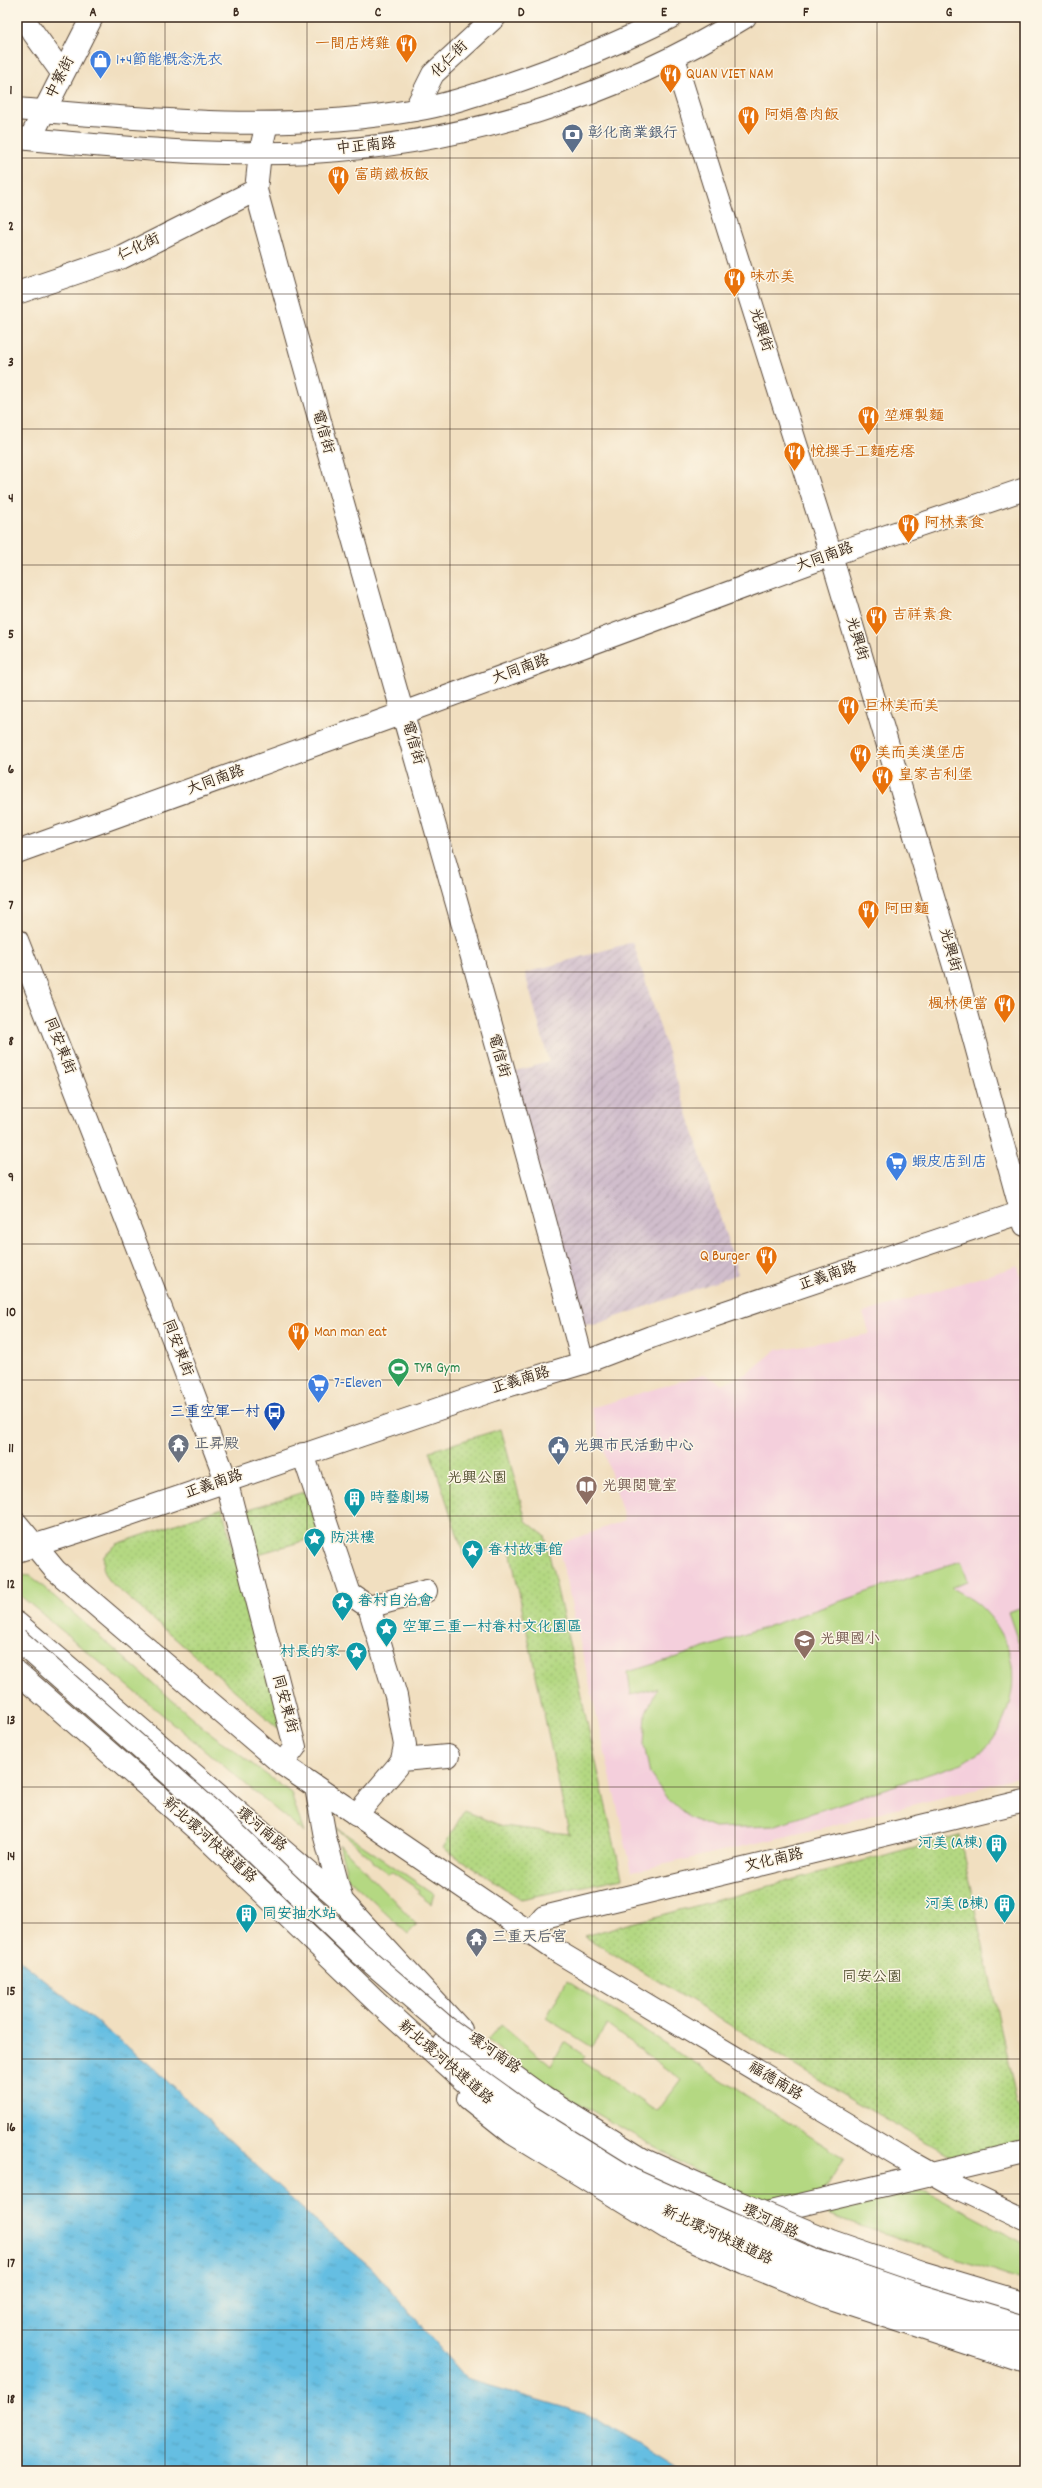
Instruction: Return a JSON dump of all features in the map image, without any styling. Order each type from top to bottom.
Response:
[{"type":"main road","points":[[22,17],[63,74]]},
{"type":"main road","name":"中寮街","points":[[23,139],[44,112],[92,17]]},
{"type":"main road","name":"化仁街","points":[[415,110],[433,74],[495,17]]},
{"type":"main road","name":"中正南路","points":[[17,109],[159,120],[267,123],[354,119],[415,110],[461,100],[567,64],[627,39],[671,17]]},
{"type":"main road","name":"中正南路","points":[[698,46],[730,17]]},
{"type":"main road","name":"中正南路","points":[[23,139],[260,153],[313,152],[374,147],[466,131],[509,120],[608,87],[698,46],[745,17]]},
{"type":"main road","name":"光興街","points":[[674,58],[831,555],[954,966],[1024,1216]]},
{"type":"main road","name":"電信街","points":[[267,123],[260,153],[256,190],[324,439],[403,713],[583,1363]]},
{"type":"main road","name":"仁化街","points":[[17,293],[123,257],[256,190]]},
{"type":"main road","name":"大同南路","points":[[17,852],[403,713],[831,555],[1025,489]]},
{"type":"main road","name":"同安東街","points":[[17,940],[174,1339],[226,1480],[295,1747],[282,1764]]},
{"type":"main road","name":"正義南路","points":[[26,1548],[494,1390],[583,1363],[651,1337],[1024,1216]]},
{"type":"main road","points":[[303,1454],[350,1594],[369,1607],[396,1696],[405,1745],[402,1760],[356,1815]]},
{"type":"main road","points":[[17,1524],[26,1548]]},
{"type":"main road","name":"福德南路","points":[[26,1548],[55,1570],[282,1764],[530,1934],[933,2175],[1025,2220]]},
{"type":"main road","points":[[369,1607],[426,1591]]},
{"type":"main road","name":"環河南路","points":[[17,1623],[342,1901],[468,2038],[674,2175],[842,2256],[1025,2317]]},
{"type":"main road","name":"新北環河快速道路","points":[[17,1639],[216,1816],[360,1953],[447,2028],[544,2098],[642,2159],[738,2202],[831,2241],[921,2272],[1025,2303]]},
{"type":"main road","name":"新北環河快速道路","points":[[17,1672],[196,1828],[280,1907],[378,2003],[483,2098],[626,2192],[765,2260],[829,2285],[906,2311],[1025,2346]]},
{"type":"main road","points":[[17,1678],[174,1814],[453,2086],[512,2133],[666,2228],[746,2264],[825,2296],[1025,2362]]},
{"type":"main road","points":[[402,1760],[448,1756]]},
{"type":"main road","points":[[316,1787],[325,1837],[342,1901]]},
{"type":"main road","name":"文化南路","points":[[530,1934],[544,1917],[1025,1801]]},
{"type":"main road","points":[[280,1907],[357,1964],[414,2019],[488,2081],[566,2134],[654,2188],[811,2259],[1025,2329]]},
{"type":"main road","points":[[757,2215],[933,2175],[1025,2152]]},
{"type":"shaded area","points":[[633,942],[738,1274],[594,1325],[578,1323],[508,1073],[549,1062],[525,973]]},
{"type":"shaded area","name":"光興國小","points":[[1018,1266],[1025,1289],[1025,1776],[826,1827],[632,1872],[558,1545],[625,1520],[591,1408],[704,1374],[722,1384],[748,1373],[776,1350],[870,1334],[863,1313]]},
{"type":"green space","name":"光興公園","points":[[501,1429],[526,1521],[545,1536],[622,1878],[521,1899],[443,1848],[464,1811],[502,1826],[569,1834],[509,1545],[464,1555],[430,1451]]},
{"type":"green space","points":[[307,1491],[321,1536],[258,1554],[246,1510]]},
{"type":"green space","points":[[222,1508],[286,1735],[108,1580],[103,1571],[104,1556],[117,1544]]},
{"type":"green space","points":[[961,1561],[968,1581],[950,1587],[976,1602],[990,1617],[1006,1643],[1013,1671],[1010,1701],[1005,1717],[1000,1728],[988,1746],[962,1763],[773,1826],[714,1828],[690,1818],[666,1797],[650,1774],[644,1745],[646,1713],[657,1688],[631,1695],[628,1672],[712,1646],[877,1588]]},
{"type":"green space","points":[[17,1575],[31,1576],[205,1729],[291,1793],[304,1833],[17,1593]]},
{"type":"green space","points":[[1025,1606],[1025,1652],[1022,1653],[1008,1612]]},
{"type":"green space","points":[[334,1826],[434,1894],[431,1904],[418,1894],[419,1890],[391,1871],[389,1874],[374,1863],[372,1859]]},
{"type":"green space","name":"同安公園","points":[[959,1835],[1017,2104],[1025,2122],[1025,2141],[985,2154],[951,2156],[856,2102],[584,1936]]},
{"type":"green space","points":[[339,1844],[417,1924],[408,1934],[348,1878]]},
{"type":"green space","points":[[567,1981],[844,2158],[823,2194],[761,2208],[535,2078],[487,2040],[501,2024],[551,2066],[564,2042],[585,2056],[582,2061],[657,2112],[681,2080],[607,2025],[592,2047],[546,2018]]},
{"type":"green space","points":[[907,2192],[927,2192],[1025,2244],[1025,2281],[816,2210]]},
{"type":"water","points":[[17,1958],[150,2065],[312,2218],[371,2267],[467,2379],[589,2415],[680,2471],[17,2471]]},
{"type":"place","name":"一間店烤雞","points":[[406,64]]},
{"type":"place","name":"1+4節能概念洗衣","points":[[100,80]]},
{"type":"place","name":"QUAN VIET NAM","points":[[670,94]]},
{"type":"place","name":"阿娟魯肉飯","points":[[748,136]]},
{"type":"place","name":"彰化商業銀行","points":[[572,154]]},
{"type":"place","name":"富萌鐵板飯","points":[[339,196]]},
{"type":"place","name":"味亦美","points":[[735,298]]},
{"type":"place","name":"堃輝製麵","points":[[868,436]]},
{"type":"place","name":"悅撰手工麵疙瘩","points":[[794,472]]},
{"type":"place","name":"阿林素食","points":[[909,544]]},
{"type":"place","name":"吉祥素食","points":[[877,636]]},
{"type":"place","name":"巨林美而美","points":[[849,726]]},
{"type":"place","name":"美而美漢堡店","points":[[860,774]]},
{"type":"place","name":"皇家吉利堡","points":[[883,796]]},
{"type":"place","name":"阿田麵","points":[[869,930]]},
{"type":"place","name":"楓林便當","points":[[1004,1024]]},
{"type":"place","name":"蝦皮店到店","points":[[897,1182]]},
{"type":"place","name":"Q Burger","points":[[766,1276]]},
{"type":"place","name":"Man man eat","points":[[299,1352]]},
{"type":"place","name":"TYR Gym","points":[[399,1388]]},
{"type":"place","name":"7-Eleven","points":[[319,1404]]},
{"type":"place","name":"三重空軍一村","points":[[275,1432]]},
{"type":"place","name":"正昇殿","points":[[178,1464]]},
{"type":"place","name":"光興市民活動中心","points":[[558,1466]]},
{"type":"place","name":"光興閱覽室","points":[[586,1506]]},
{"type":"place","name":"時藝劇場","points":[[354,1518]]},
{"type":"place","name":"防洪樓","points":[[314,1558]]},
{"type":"place","name":"眷村故事館","points":[[473,1570]]},
{"type":"place","name":"眷村自治會","points":[[343,1622]]},
{"type":"place","name":"空軍三重一村眷村文化園區","points":[[386,1648]]},
{"type":"place","name":"光興國小","points":[[804,1660]]},
{"type":"place","name":"村長的家","points":[[356,1672]]},
{"type":"place","name":"河美 (A棟)","points":[[997,1864]]},
{"type":"place","name":"河美 (B棟)","points":[[1004,1924]]},
{"type":"place","name":"同安抽水站","points":[[247,1934]]},
{"type":"place","name":"三重天后宮","points":[[477,1958]]}]
